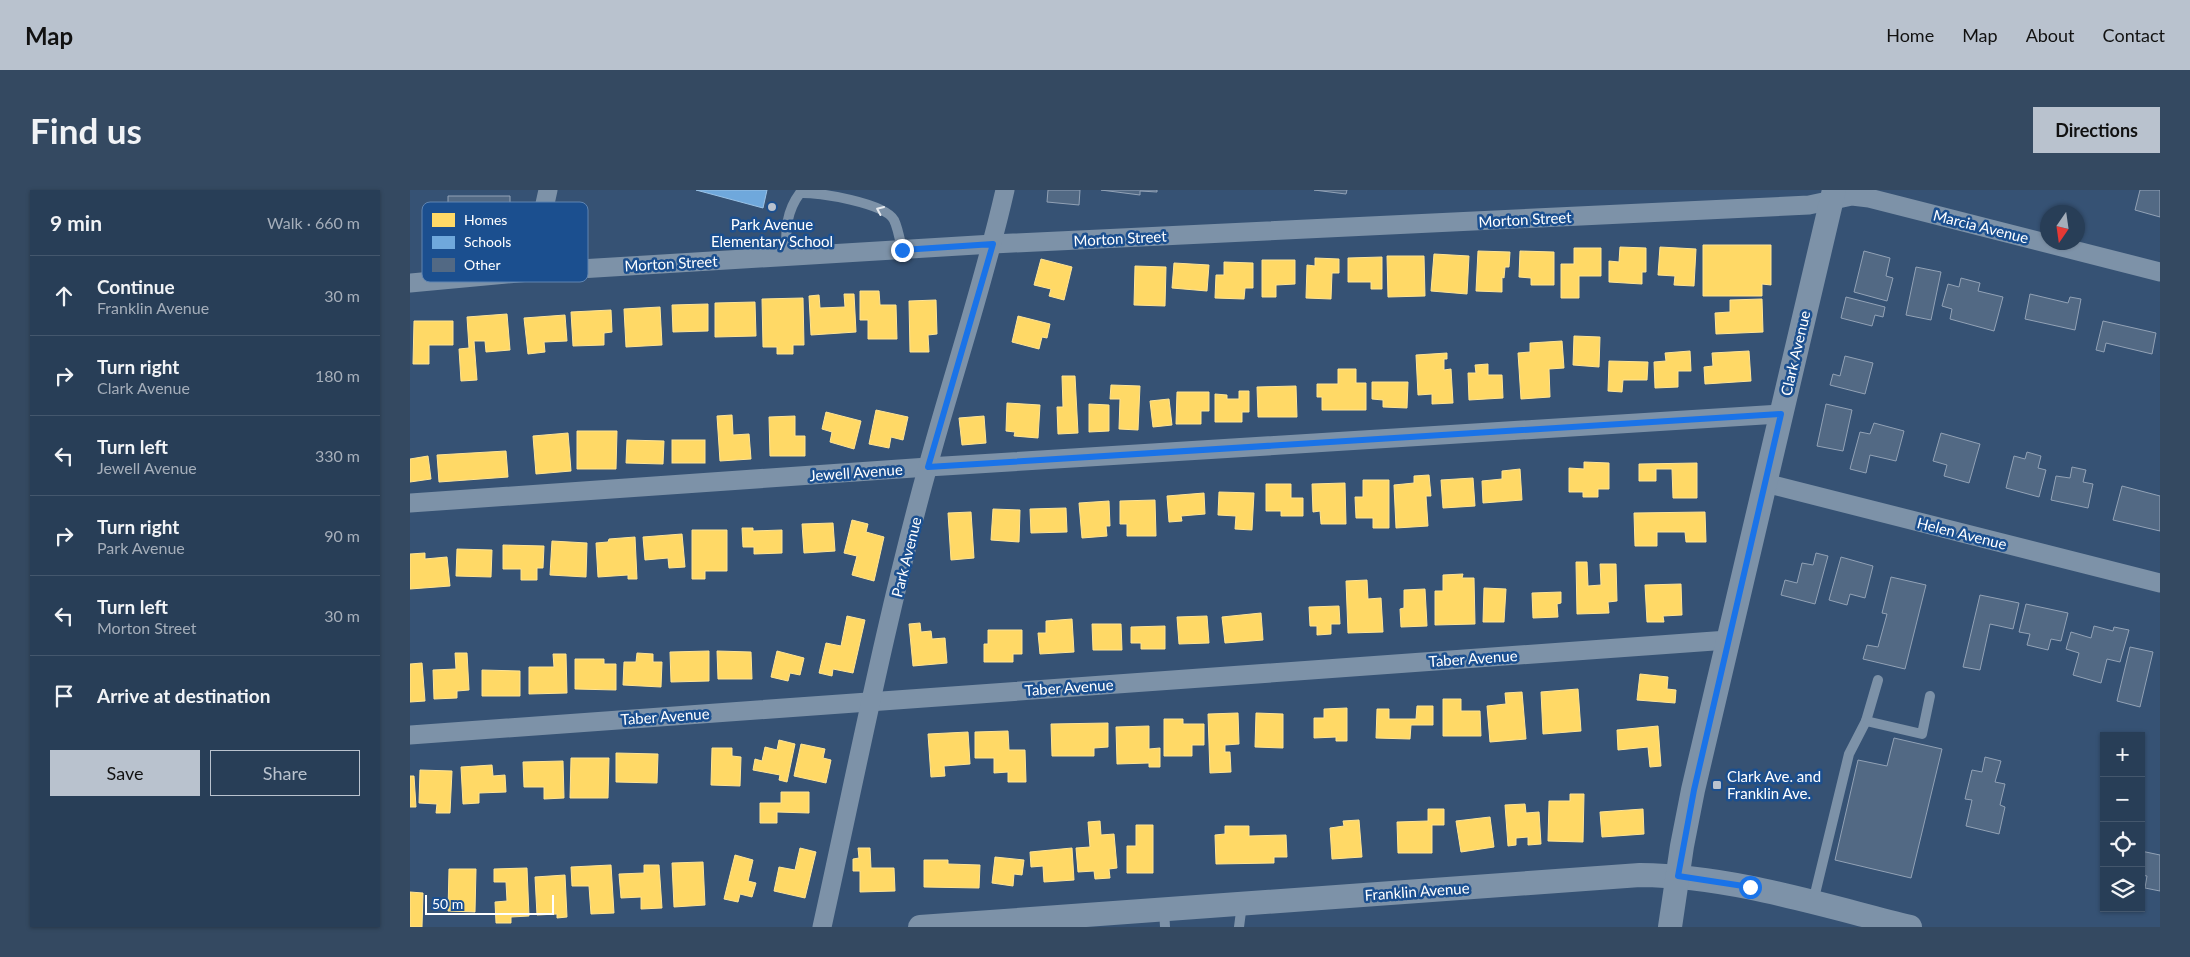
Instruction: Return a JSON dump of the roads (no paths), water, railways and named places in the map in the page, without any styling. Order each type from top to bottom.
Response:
[{"type":"street","name":"Park Avenue","points":[[822,927],[871,701],[928,467],[993,244],[1005,190]]},
{"type":"street","name":"Morton Street","points":[[588,268],[993,244],[1809,205],[1832,196]]},
{"type":"street","name":"Marcia Avenue","points":[[1832,196],[1869,198],[2160,272]]},
{"type":"street","name":"Clark Avenue","points":[[1670,927],[1694,790],[1832,196]]},
{"type":"street","name":"Jewell Avenue","points":[[410,503],[928,467],[1781,414]]},
{"type":"street","name":"Helen Avenue","points":[[1765,483],[2160,583]]},
{"type":"street","name":"Taber Avenue","points":[[410,735],[1728,640]]},
{"type":"street","name":"Franklin Avenue","points":[[920,927],[1165,918],[1242,904],[1640,875],[1678,876],[1729,883],[1910,927]]},
{"type":"lane","points":[[786,256],[786,220],[792,204],[800,193],[816,192],[882,210],[894,218],[902,250]]},
{"type":"lane","points":[[1812,903],[1849,754],[1866,721],[1878,680]]},
{"type":"lane","points":[[1866,721],[1922,734],[1930,696]]},
{"type":"lane","points":[[1239,927],[1242,904]]},
{"type":"place","name":"Park Avenue Elementary School","points":[[772,207]]},
{"type":"place","name":"Clark Ave. and Franklin Ave.","points":[[1717,785]]}]
